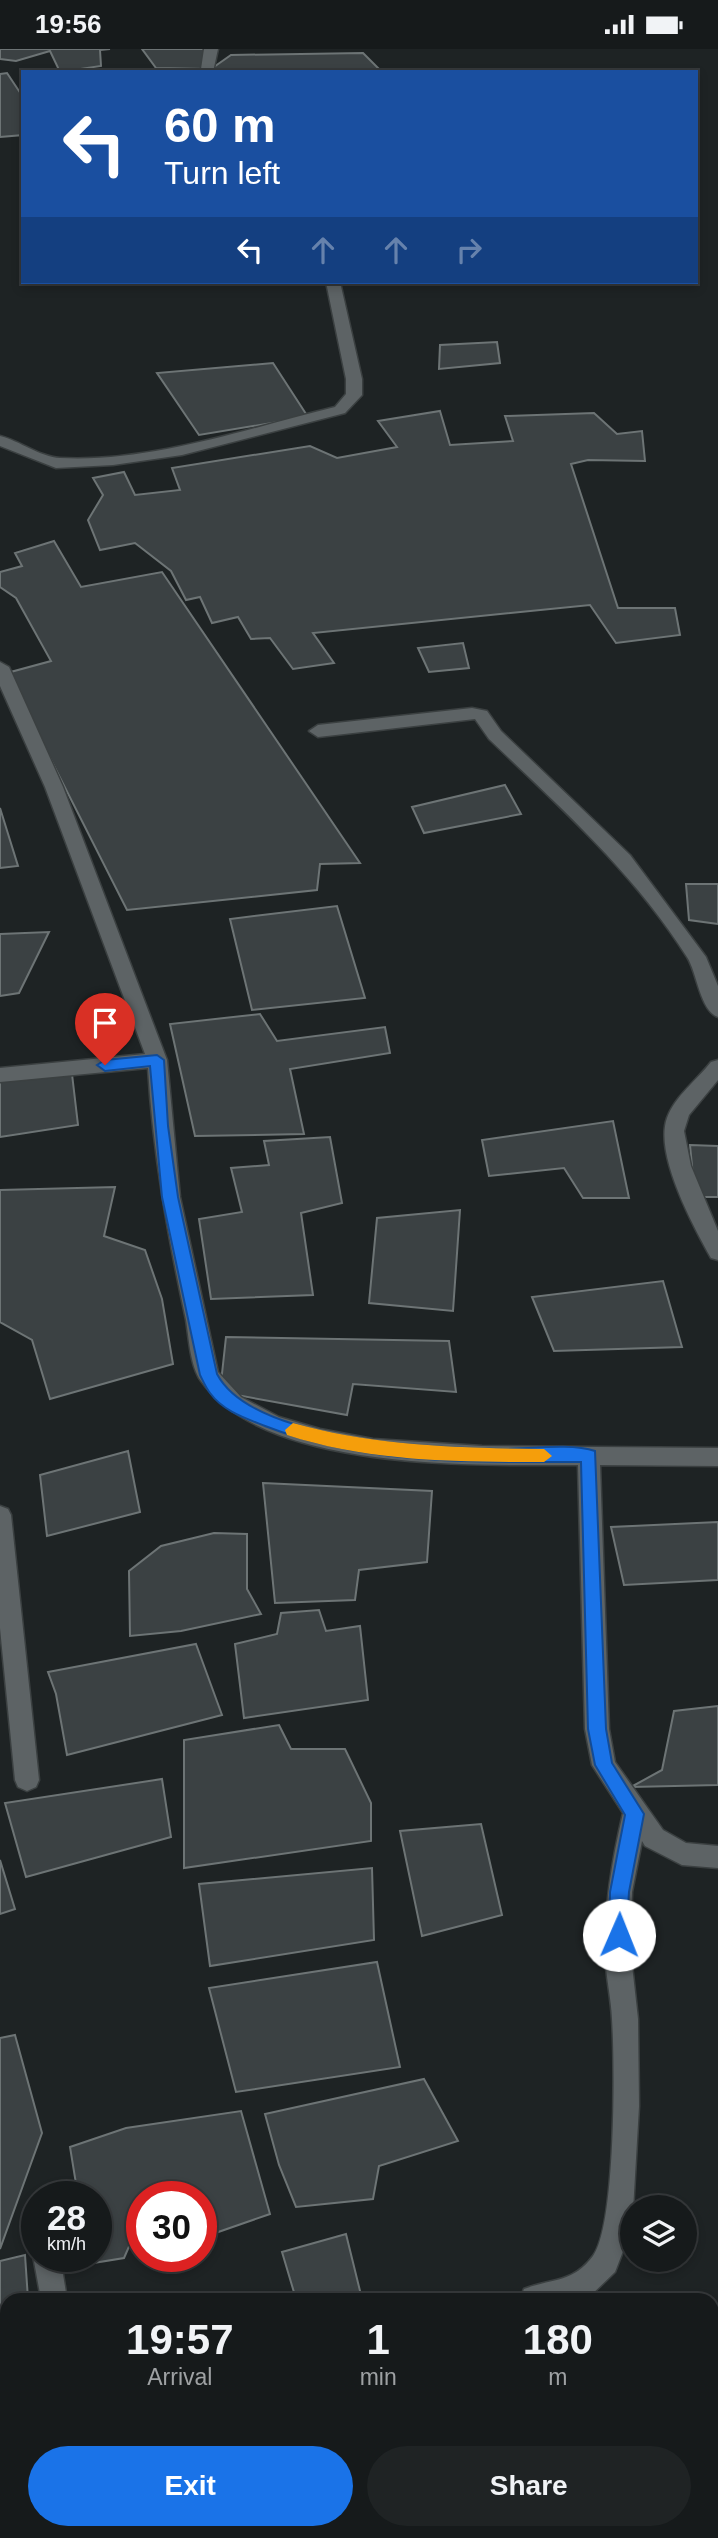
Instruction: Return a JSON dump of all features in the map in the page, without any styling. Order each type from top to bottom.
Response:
[{"type":"street","points":[[208,69],[211,49]]},
{"type":"street","points":[[0,441],[56,463],[113,460],[182,450],[340,410],[354,395],[354,379],[333,284]]},
{"type":"street","points":[[0,667],[54,787],[157,1060],[161,1126],[170,1197],[208,1375],[217,1390],[239,1409],[299,1432],[335,1441],[442,1455],[718,1457]]},
{"type":"street","points":[[318,730],[472,713],[481,715],[495,734],[624,859],[697,957],[718,1010]]},
{"type":"street","points":[[0,1075],[157,1060]]},
{"type":"street","points":[[718,1067],[683,1109],[673,1132],[688,1187],[718,1252]]},
{"type":"street","points":[[589,1456],[597,1729],[604,1765],[635,1814],[654,1838],[682,1854],[718,1857]]},
{"type":"street","points":[[0,1515],[27,1780]]},
{"type":"street","points":[[560,2293],[582,2288],[606,2263],[620,2224],[626,2106],[625,2019],[618,1956],[620,1892],[635,1814]]},
{"type":"street","points":[[50,2272],[53,2293]]},
{"type":"building","points":[[0,49],[110,49],[100,50],[101,66],[74,70],[59,70],[50,51],[16,61],[0,59]]},
{"type":"building","points":[[142,49],[205,49],[207,69],[156,68]]},
{"type":"building","points":[[363,53],[380,70],[211,69],[231,55]]},
{"type":"building","points":[[7,73],[21,94],[21,135],[0,137],[0,74]]},
{"type":"building","points":[[497,342],[500,363],[439,369],[440,345]]},
{"type":"building","points":[[273,363],[308,417],[199,435],[157,373]]},
{"type":"building","points":[[440,411],[450,445],[513,441],[505,416],[594,413],[617,434],[642,431],[645,461],[588,460],[571,464],[618,608],[675,608],[680,635],[616,643],[590,605],[313,633],[334,663],[293,669],[270,638],[251,639],[238,617],[212,623],[200,597],[186,600],[171,571],[135,543],[100,550],[88,520],[103,495],[93,478],[124,472],[135,495],[180,490],[172,468],[310,446],[337,458],[397,447],[378,421]]},
{"type":"building","points":[[54,541],[81,587],[162,572],[360,863],[320,864],[317,890],[127,910],[7,673],[51,661],[16,598],[0,587],[0,572],[22,566],[15,553]]},
{"type":"building","points":[[463,643],[469,668],[429,672],[418,648]]},
{"type":"building","points":[[505,785],[521,814],[424,833],[412,807]]},
{"type":"building","points":[[0,808],[18,866],[0,868]]},
{"type":"building","points":[[686,884],[718,884],[718,924],[689,920]]},
{"type":"building","points":[[337,906],[365,998],[252,1010],[230,919]]},
{"type":"building","points":[[49,932],[19,993],[0,996],[0,934]]},
{"type":"building","points":[[260,1014],[277,1041],[385,1027],[390,1053],[290,1069],[304,1134],[195,1136],[170,1024]]},
{"type":"building","points":[[72,1074],[78,1125],[0,1137],[0,1080]]},
{"type":"building","points":[[613,1121],[629,1198],[583,1198],[564,1168],[489,1176],[482,1140]]},
{"type":"building","points":[[330,1137],[342,1203],[301,1213],[313,1295],[211,1299],[199,1219],[242,1212],[231,1168],[269,1165],[264,1141]]},
{"type":"building","points":[[690,1145],[718,1146],[718,1197],[695,1197]]},
{"type":"building","points":[[115,1187],[104,1236],[145,1250],[162,1299],[173,1364],[50,1399],[32,1340],[0,1322],[0,1190]]},
{"type":"building","points":[[460,1210],[453,1311],[369,1303],[377,1218]]},
{"type":"building","points":[[663,1281],[682,1347],[554,1351],[532,1297]]},
{"type":"building","points":[[226,1337],[449,1341],[456,1392],[353,1384],[347,1415],[220,1392]]},
{"type":"building","points":[[128,1451],[140,1512],[47,1536],[40,1475]]},
{"type":"building","points":[[263,1483],[432,1491],[427,1562],[359,1570],[355,1600],[275,1603]]},
{"type":"building","points":[[718,1522],[718,1580],[624,1585],[611,1527]]},
{"type":"building","points":[[214,1533],[247,1534],[247,1589],[261,1614],[181,1631],[130,1636],[129,1571],[161,1546]]},
{"type":"building","points":[[319,1610],[326,1631],[360,1626],[368,1700],[244,1718],[235,1644],[277,1634],[281,1613]]},
{"type":"building","points":[[196,1644],[222,1715],[67,1755],[56,1694],[48,1672]]},
{"type":"building","points":[[718,1706],[718,1785],[631,1787],[662,1770],[674,1711]]},
{"type":"building","points":[[279,1725],[291,1749],[345,1749],[371,1803],[371,1841],[184,1868],[184,1740]]},
{"type":"building","points":[[162,1779],[171,1837],[26,1877],[5,1803]]},
{"type":"building","points":[[481,1824],[502,1915],[422,1936],[400,1831]]},
{"type":"building","points":[[0,1860],[15,1909],[0,1914]]},
{"type":"building","points":[[372,1868],[374,1940],[210,1966],[199,1884]]},
{"type":"building","points":[[377,1962],[400,2067],[236,2092],[209,1988]]},
{"type":"building","points":[[15,2035],[42,2133],[25,2181],[21,2181],[21,2191],[0,2249],[0,2038]]},
{"type":"building","points":[[424,2079],[458,2141],[379,2166],[373,2199],[296,2207],[279,2165],[265,2114]]},
{"type":"building","points":[[241,2111],[270,2214],[217,2232],[217,2181],[126,2181],[126,2253],[124,2258],[112,2260],[112,2181],[76,2181],[70,2147],[126,2128]]},
{"type":"building","points":[[346,2234],[361,2293],[294,2293],[282,2252]]},
{"type":"building","points":[[21,2256],[21,2272],[26,2272],[28,2293],[0,2293],[0,2261]]},
{"type":"slow traffic","points":[[293,1430],[335,1441],[442,1455],[544,1456]]},
{"type":"route","points":[[105,1065],[157,1060],[161,1126],[170,1197],[208,1375],[217,1390],[239,1409],[299,1432],[335,1441],[442,1455],[589,1456],[597,1729],[604,1765],[635,1814],[620,1892],[619,1935]]}]
